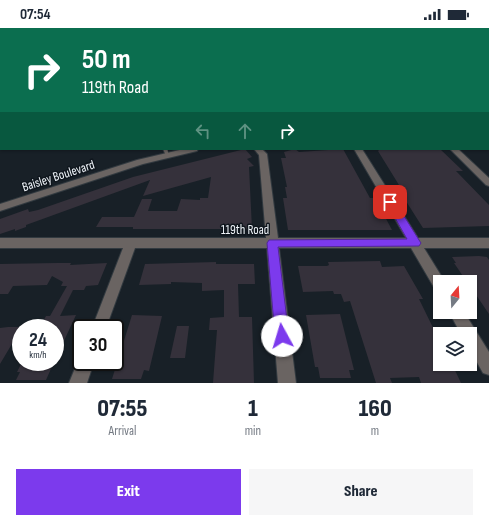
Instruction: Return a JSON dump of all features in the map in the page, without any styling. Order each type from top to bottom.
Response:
[{"type":"street","name":"Baisley Boulevard","points":[[0,208],[166,152],[185,150]]},
{"type":"street","points":[[259,150],[263,154],[287,383]]},
{"type":"street","points":[[359,150],[434,275]]},
{"type":"street","points":[[455,150],[489,183]]},
{"type":"street","name":"119th Road","points":[[0,243],[489,244]]},
{"type":"street","points":[[102,319],[131,243]]},
{"type":"street","points":[[477,346],[489,367]]},
{"type":"street","points":[[78,383],[83,371]]},
{"type":"building","points":[[246,150],[252,157],[247,159],[254,166],[249,167],[252,229],[133,229],[133,227],[96,227],[102,217],[134,217],[142,199],[152,199],[148,211],[177,211],[181,199],[200,200],[200,198],[208,198],[211,177],[143,196],[150,180],[26,225],[26,227],[15,231],[15,229],[0,234],[0,219],[28,209],[29,212],[38,210],[133,177]]},
{"type":"building","points":[[291,150],[296,150],[299,152],[344,150],[370,198],[375,198],[392,230],[288,230],[283,198],[287,198],[285,187],[287,187],[281,158],[286,158],[284,152]]},
{"type":"building","points":[[378,150],[441,150],[463,171],[456,171],[489,205],[489,226],[423,228],[404,198],[407,198]]},
{"type":"building","points":[[479,256],[487,257],[489,260],[489,314],[477,296],[477,275],[462,275],[454,263],[456,263],[452,257]]},
{"type":"building","points":[[380,261],[382,267],[404,266],[423,299],[419,299],[433,328],[433,371],[455,371],[461,383],[421,383],[419,377],[390,378],[392,383],[376,383],[350,301],[344,302],[341,294],[334,294],[333,291],[303,292],[298,266],[327,266],[329,265],[328,262]]},
{"type":"building","points":[[216,262],[216,264],[254,264],[255,284],[238,284],[239,317],[252,317],[254,383],[213,383],[217,330],[209,330],[210,318],[224,317],[224,290],[202,291],[202,283],[171,282],[171,284],[139,285],[145,264]]},
{"type":"building","points":[[71,263],[70,265],[107,263],[98,285],[86,286],[84,290],[73,290],[60,316],[76,315],[74,319],[72,319],[72,324],[64,341],[64,319],[44,319],[46,316],[50,316],[67,286],[61,286],[63,282],[52,276],[47,285],[13,286],[8,294],[0,294],[0,264]]},
{"type":"building","points":[[340,314],[354,370],[349,370],[351,378],[320,378],[318,367],[315,367],[306,315]]},
{"type":"building","points":[[132,315],[162,316],[149,371],[144,370],[141,379],[112,379],[114,371],[124,371],[124,341]]},
{"type":"building","points":[[177,326],[189,326],[185,358],[170,358]]},
{"type":"building","points":[[12,327],[12,344],[0,364],[0,328]]},
{"type":"building","points":[[50,371],[46,380],[16,380],[20,372],[17,372]]},
{"type":"route","points":[[282,336],[273,243],[415,243],[390,202]]}]
